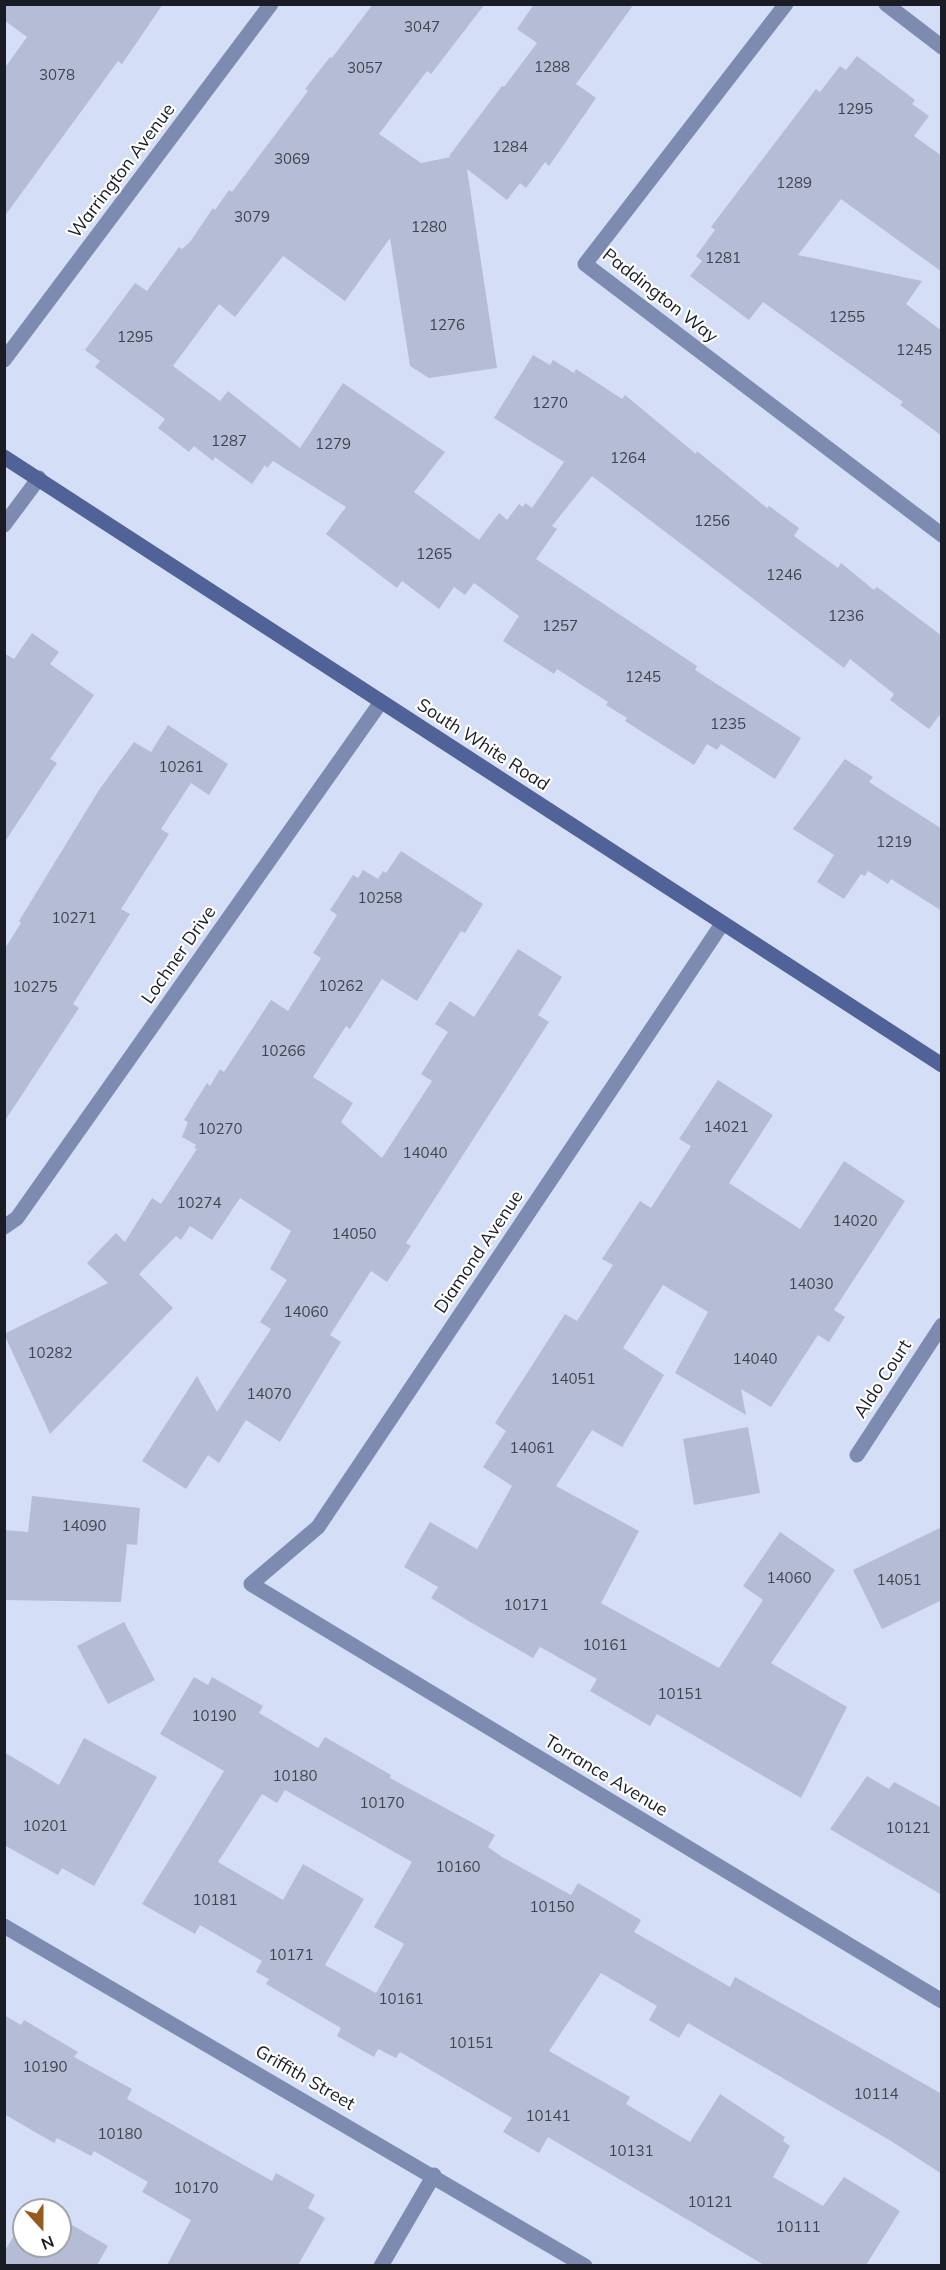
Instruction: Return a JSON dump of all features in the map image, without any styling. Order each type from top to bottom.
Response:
[{"type":"main road","name":"South White Road","points":[[4,456],[267,629],[942,1065]]},
{"type":"street","name":"Warrington Avenue","points":[[4,360],[271,4]]},
{"type":"street","name":"Paddington Way","points":[[786,4],[585,264],[942,535]]},
{"type":"street","points":[[886,4],[942,47]]},
{"type":"street","points":[[4,525],[39,478]]},
{"type":"street","name":"Lochner Drive","points":[[4,1227],[17,1218],[381,702]]},
{"type":"street","name":"Diamond Avenue","points":[[250,1584],[318,1527],[722,924]]},
{"type":"street","name":"Aldo Court","points":[[857,1455],[942,1325]]},
{"type":"street","name":"Torrance Avenue","points":[[250,1584],[942,2001]]},
{"type":"street","name":"Griffith Street","points":[[4,1926],[585,2265]]},
{"type":"street","points":[[381,2265],[434,2175]]},
{"type":"building","points":[[4,4],[163,4],[122,64],[118,61],[4,217],[4,69],[27,37],[4,20]]},
{"type":"building","points":[[373,4],[485,4],[431,74],[427,71],[379,134],[421,163],[451,157],[449,156],[537,43],[517,29],[534,4],[634,4],[576,84],[596,98],[549,166],[545,162],[526,188],[520,183],[507,200],[467,169],[497,368],[429,378],[410,366],[390,238],[345,301],[283,256],[235,317],[219,304],[173,366],[220,401],[228,391],[300,448],[343,383],[445,452],[414,492],[479,540],[499,513],[507,520],[519,504],[523,507],[525,503],[532,508],[564,462],[494,418],[533,355],[550,365],[553,360],[574,373],[576,369],[622,399],[625,395],[696,454],[697,451],[767,508],[769,506],[799,528],[794,536],[838,568],[841,563],[874,590],[877,587],[942,636],[942,712],[929,729],[890,700],[894,694],[850,659],[844,668],[592,476],[552,526],[557,529],[536,559],[697,666],[695,670],[801,738],[775,779],[721,744],[717,750],[707,744],[694,765],[625,721],[627,718],[606,705],[608,702],[557,669],[554,674],[503,641],[519,616],[474,583],[465,595],[454,587],[439,609],[402,581],[397,588],[326,534],[346,507],[273,461],[267,468],[265,465],[252,484],[215,457],[213,461],[194,446],[189,452],[158,428],[165,419],[95,367],[100,361],[85,350],[135,283],[147,291],[179,247],[182,249],[190,242],[213,208],[215,210],[229,190],[232,192],[308,91],[305,89]]},
{"type":"building","points":[[857,56],[915,100],[912,104],[929,116],[914,136],[942,156],[942,272],[841,199],[798,255],[922,281],[906,304],[942,331],[942,436],[900,405],[903,402],[763,302],[749,320],[690,276],[702,261],[696,256],[715,230],[711,227],[723,211],[816,89],[820,92],[840,66],[846,70]]},
{"type":"building","points":[[32,633],[59,652],[50,664],[94,695],[50,759],[57,763],[4,843],[4,653],[14,659]]},
{"type":"building","points":[[168,725],[228,764],[209,795],[191,783],[161,829],[169,834],[121,909],[130,914],[73,1004],[79,1008],[4,1122],[4,950],[21,923],[19,921],[99,790],[134,742],[151,752]]},
{"type":"building","points":[[845,759],[873,777],[869,782],[942,829],[942,911],[891,879],[888,884],[868,871],[865,876],[861,874],[844,899],[817,882],[834,855],[793,829]]},
{"type":"building","points":[[401,851],[483,904],[465,933],[461,931],[417,1001],[382,979],[350,1029],[346,1026],[313,1077],[353,1103],[341,1122],[382,1158],[432,1081],[421,1074],[448,1032],[435,1024],[450,1001],[474,1017],[518,949],[562,977],[538,1015],[549,1022],[406,1243],[411,1246],[387,1282],[371,1271],[330,1335],[341,1342],[280,1442],[246,1420],[219,1463],[208,1455],[186,1489],[142,1461],[197,1376],[217,1412],[271,1329],[260,1322],[287,1280],[270,1269],[291,1231],[240,1198],[212,1240],[190,1226],[181,1240],[176,1236],[139,1274],[173,1308],[50,1434],[4,1334],[108,1283],[87,1263],[116,1233],[125,1242],[152,1198],[161,1204],[197,1149],[194,1148],[196,1145],[182,1137],[188,1122],[184,1120],[207,1083],[210,1086],[220,1069],[224,1072],[271,1000],[288,1011],[321,958],[313,953],[337,915],[330,910],[353,875],[358,878],[363,870],[378,879],[383,871],[386,873]]},
{"type":"building","points":[[718,1080],[773,1115],[729,1183],[800,1229],[844,1161],[905,1201],[834,1310],[845,1317],[829,1342],[818,1335],[771,1407],[741,1389],[746,1415],[675,1373],[708,1312],[663,1285],[623,1348],[664,1375],[622,1447],[592,1430],[556,1486],[639,1531],[601,1603],[719,1668],[763,1600],[743,1586],[780,1532],[835,1570],[771,1663],[847,1707],[801,1798],[657,1714],[650,1726],[590,1691],[597,1679],[540,1647],[533,1658],[472,1623],[431,1598],[438,1587],[404,1567],[430,1522],[477,1549],[512,1486],[483,1467],[506,1431],[495,1423],[565,1314],[577,1321],[613,1265],[602,1259],[640,1201],[651,1208],[691,1146],[679,1139]]},
{"type":"building","points":[[748,1427],[760,1493],[694,1505],[683,1439]]},
{"type":"building","points":[[32,1496],[140,1508],[137,1545],[127,1544],[121,1602],[4,1600],[4,1530],[28,1532]]},
{"type":"building","points":[[942,1527],[942,1600],[882,1629],[853,1570]]},
{"type":"building","points":[[124,1622],[155,1680],[108,1704],[77,1646]]},
{"type":"building","points":[[194,1677],[208,1685],[212,1677],[263,1706],[259,1713],[318,1748],[325,1737],[391,1775],[390,1778],[495,1835],[488,1847],[502,1857],[571,1895],[578,1883],[641,1920],[634,1932],[730,1987],[735,1977],[942,2094],[942,2174],[891,2141],[688,2023],[679,2038],[649,2020],[657,2006],[601,1973],[549,2051],[630,2097],[626,2104],[690,2142],[720,2094],[785,2137],[783,2141],[790,2146],[773,2177],[823,2206],[844,2177],[900,2211],[866,2265],[764,2265],[548,2137],[539,2153],[503,2132],[512,2118],[400,2052],[396,2058],[378,2049],[374,2057],[337,2036],[341,2028],[266,1984],[269,1979],[256,1972],[262,1961],[200,1925],[195,1934],[142,1904],[224,1771],[160,1734]],"holes":[[[285,1790],[412,1862],[374,1927],[404,1944],[376,1993],[325,1965],[364,1899],[303,1864],[283,1900],[218,1862],[262,1794],[277,1803]]]},
{"type":"building","points":[[84,1738],[157,1777],[94,1886],[62,1868],[58,1875],[4,1845],[4,1752],[59,1785]]},
{"type":"building","points":[[867,1776],[889,1789],[894,1782],[942,1808],[942,1895],[830,1829]]},
{"type":"building","points":[[4,2015],[21,2025],[24,2020],[78,2052],[74,2057],[132,2089],[127,2099],[272,2181],[276,2173],[315,2195],[308,2208],[325,2218],[298,2265],[167,2265],[191,2220],[142,2192],[148,2182],[94,2151],[91,2156],[57,2138],[54,2143],[4,2114]]},
{"type":"building","points":[[72,2225],[108,2246],[97,2265],[4,2265],[4,2252],[12,2239],[12,2258],[72,2258]]}]
